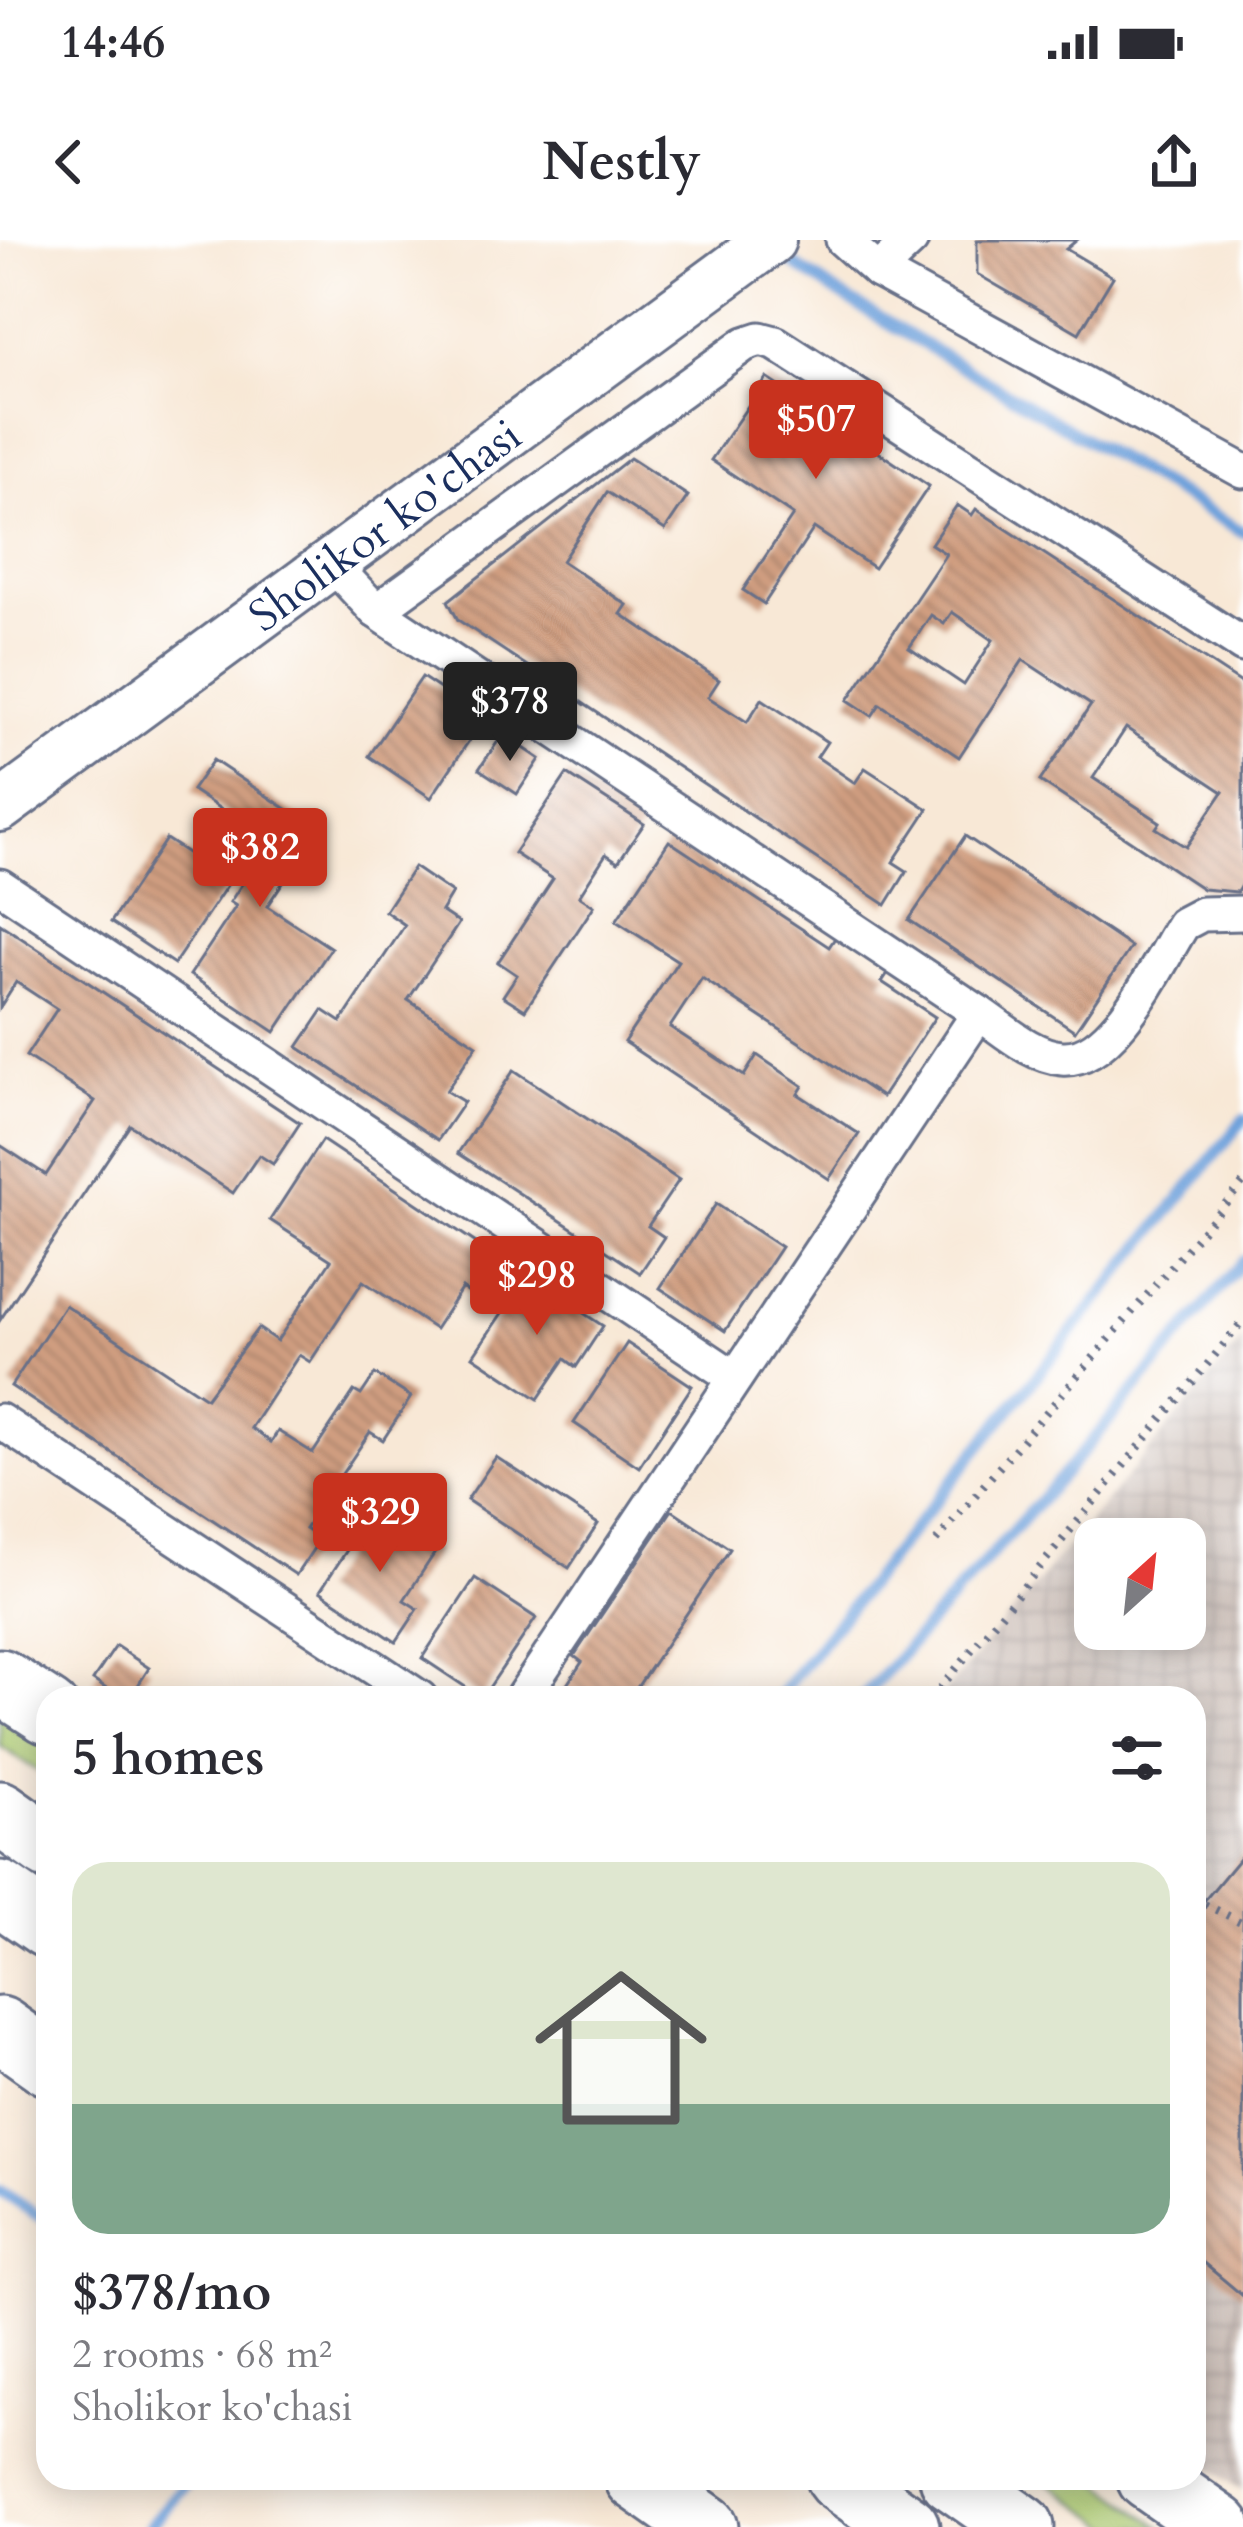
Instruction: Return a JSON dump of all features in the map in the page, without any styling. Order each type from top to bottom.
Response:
[{"type":"highway","points":[[0,1681],[36,1704]]},
{"type":"highway","points":[[0,1813],[36,1838]]},
{"type":"highway","points":[[0,1893],[36,1918]]},
{"type":"highway","points":[[0,2000],[36,2014]]},
{"type":"highway","points":[[0,2029],[36,2054]]},
{"type":"highway","points":[[654,2490],[706,2527]]},
{"type":"highway","points":[[855,2490],[908,2527]]},
{"type":"highway","points":[[969,2490],[1022,2527]]},
{"type":"highway","points":[[1166,2490],[1219,2527]]},
{"type":"street","name":"Sholikor ko'chasi","points":[[0,807],[771,240]]},
{"type":"street","points":[[843,240],[878,271],[1243,471]]},
{"type":"street","points":[[878,271],[910,240]]},
{"type":"street","points":[[376,611],[745,344],[760,340],[775,343],[1243,645]]},
{"type":"street","points":[[332,563],[376,611],[1034,1049],[1059,1058],[1086,1056],[1112,1035],[1184,924],[1202,914],[1243,913]]},
{"type":"street","points":[[0,886],[736,1378]]},
{"type":"street","points":[[530,1686],[979,1013]]},
{"type":"street","points":[[0,1421],[403,1686]]},
{"type":"path","points":[[936,1541],[1243,1183]]},
{"type":"path","points":[[942,1686],[1243,1321]]},
{"type":"path","points":[[1206,1905],[1243,1923]]},
{"type":"shaded area","points":[[1243,1339],[1243,2492],[1206,2466],[1206,1686],[950,1686],[1074,1539],[1074,1650],[1206,1650],[1206,1518],[1092,1518]]},
{"type":"green space","points":[[0,1708],[36,1732],[36,1770],[0,1746]]},
{"type":"green space","points":[[1059,2490],[1110,2490],[1162,2527],[1112,2527]]},
{"type":"building","points":[[977,240],[1077,240],[1066,249],[1113,277],[1079,333],[977,274]]},
{"type":"building","points":[[767,378],[929,486],[874,568],[814,528],[764,604],[743,590],[793,515],[711,460]]},
{"type":"building","points":[[630,458],[688,496],[665,530],[607,492],[562,561],[627,605],[621,614],[719,680],[708,697],[747,722],[762,699],[827,742],[817,757],[855,783],[865,768],[928,809],[893,862],[907,871],[886,905],[458,620],[448,601]]},
{"type":"building","points":[[957,505],[972,515],[976,509],[1243,684],[1243,882],[1237,892],[1203,889],[1040,781],[1091,705],[1023,660],[959,757],[880,704],[872,716],[848,700],[946,554],[931,544]],"holes":[[[952,612],[993,640],[964,685],[909,648],[931,615],[944,624]],[[1126,728],[1223,792],[1186,847],[1156,828],[1160,822],[1093,778]]]},
{"type":"building","points":[[422,677],[484,718],[431,798],[369,756]]},
{"type":"building","points":[[503,734],[540,759],[517,794],[479,769]]},
{"type":"building","points":[[213,760],[318,830],[267,906],[331,948],[275,1032],[190,975],[236,906],[230,902],[270,842],[192,790]]},
{"type":"building","points":[[567,774],[644,824],[618,862],[606,854],[579,896],[594,906],[525,1010],[503,996],[517,975],[498,962],[553,879],[514,853]]},
{"type":"building","points":[[965,836],[1131,947],[1075,1031],[909,920]]},
{"type":"building","points":[[166,839],[230,881],[174,964],[111,922]]},
{"type":"building","points":[[669,841],[829,947],[835,938],[888,973],[882,982],[935,1017],[882,1097],[702,978],[670,1027],[744,1076],[757,1055],[803,1086],[798,1094],[859,1134],[829,1179],[624,1042],[678,961],[616,921]]},
{"type":"building","points":[[414,867],[452,893],[441,911],[459,923],[408,1000],[477,1045],[446,1091],[464,1102],[438,1140],[298,1047],[323,1010],[341,1022],[405,925],[385,911]]},
{"type":"building","points":[[0,924],[300,1123],[273,1164],[259,1155],[233,1193],[130,1125],[0,1320],[0,1145],[46,1175],[95,1101],[26,1056],[57,1009],[16,982],[0,1007]]},
{"type":"building","points":[[514,1070],[679,1180],[648,1226],[664,1237],[640,1273],[458,1153]]},
{"type":"building","points":[[322,1140],[503,1261],[478,1300],[462,1288],[435,1329],[363,1281],[310,1362],[299,1355],[251,1428],[271,1442],[278,1431],[313,1453],[354,1391],[361,1395],[375,1374],[411,1397],[383,1440],[370,1432],[305,1529],[320,1539],[296,1575],[11,1386],[65,1305],[206,1398],[258,1328],[277,1341],[331,1260],[270,1220]]},
{"type":"building","points":[[716,1204],[781,1247],[725,1331],[660,1288]]},
{"type":"building","points":[[527,1276],[603,1326],[576,1367],[565,1359],[538,1399],[473,1356]]},
{"type":"building","points":[[627,1343],[692,1386],[639,1467],[574,1423]]},
{"type":"building","points":[[496,1457],[598,1524],[569,1568],[467,1500]]},
{"type":"building","points":[[374,1509],[436,1551],[404,1600],[418,1609],[396,1642],[320,1591]]},
{"type":"building","points":[[672,1510],[730,1549],[638,1686],[566,1686],[582,1662],[574,1656]]},
{"type":"building","points":[[475,1578],[536,1618],[490,1686],[464,1686],[422,1658]]},
{"type":"building","points":[[116,1646],[149,1668],[138,1686],[102,1686],[93,1680]]},
{"type":"building","points":[[1243,1854],[1243,2296],[1206,2265],[1206,1899]]},
{"type":"waterway","points":[[776,252],[837,293],[1243,532]]},
{"type":"waterway","points":[[787,1686],[1243,1120]]},
{"type":"waterway","points":[[873,1686],[1072,1465],[1243,1261]]},
{"type":"waterway","points":[[0,2191],[36,2214]]},
{"type":"waterway","points":[[149,2527],[181,2490]]}]
